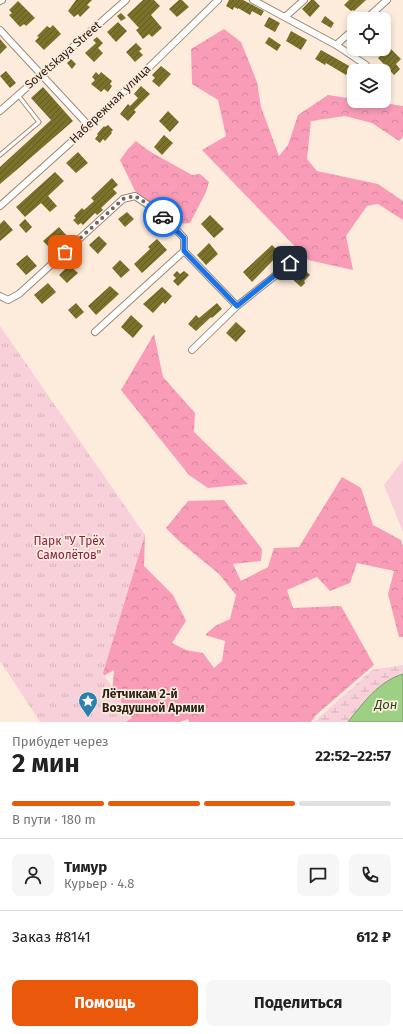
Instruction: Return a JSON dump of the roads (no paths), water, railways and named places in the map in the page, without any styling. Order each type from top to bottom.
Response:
[{"type":"street","name":"Sovetskaya Street","points":[[0,111],[126,0]]},
{"type":"street","name":"Набережная улица","points":[[0,206],[89,126],[218,0]]},
{"type":"street","points":[[253,0],[336,45],[364,64]]},
{"type":"street","points":[[285,17],[304,0]]},
{"type":"street","points":[[374,12],[387,0]]},
{"type":"street","points":[[0,30],[89,126]]},
{"type":"street","points":[[336,45],[347,35]]},
{"type":"street","points":[[0,296],[8,300],[19,294],[123,199],[135,196],[152,207],[184,238],[184,251],[237,306]]},
{"type":"street","points":[[95,332],[184,251]]},
{"type":"street","points":[[192,350],[237,306],[290,263]]},
{"type":"lane","points":[[0,155],[39,122],[18,95]]},
{"type":"water","name":"Дон","points":[[403,674],[403,722],[348,722],[379,687],[394,677]]},
{"type":"place","name":"Лётчикам 2-й Воздушной Армии","points":[[88,718]]},
{"type":"park label","name":"Парк \"У Трёх Самолётов\"","points":[[69,548]]}]
